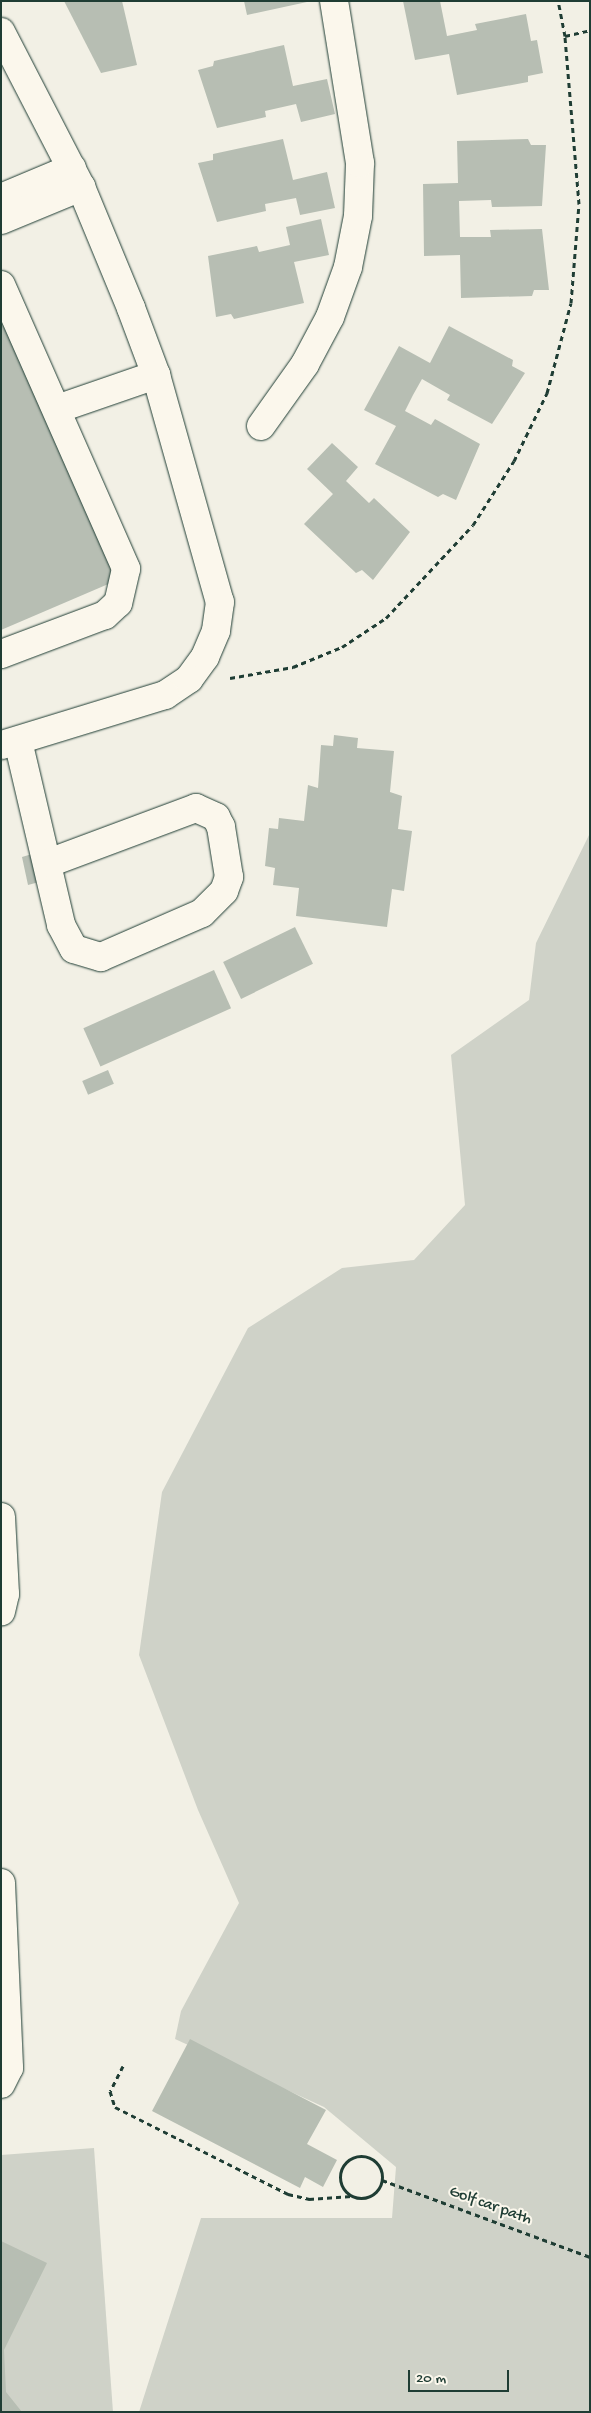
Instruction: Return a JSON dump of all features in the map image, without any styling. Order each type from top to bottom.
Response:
[{"type":"street","points":[[262,426],[305,364],[330,317],[348,267],[358,216],[358,145],[334,1]]},
{"type":"street","points":[[1,32],[76,177],[156,375],[220,602],[216,631],[189,679],[139,706],[10,743],[49,864],[66,938],[80,952],[101,957],[202,913],[224,891],[230,877],[221,827],[206,810],[196,808],[49,864]]},
{"type":"street","points":[[1,198],[76,177]]},
{"type":"street","points":[[1,220],[76,177]]},
{"type":"street","points":[[1,285],[121,552],[126,569],[125,587],[105,615],[1,654]]},
{"type":"street","points":[[57,410],[156,375]]},
{"type":"street","points":[[1,1517],[5,1594],[1,1612]]},
{"type":"street","points":[[1,1883],[9,2068],[1,2084]]},
{"type":"path","points":[[189,679],[242,677],[293,667],[342,647],[386,618],[473,525],[514,461],[547,393],[571,302],[579,204],[566,36],[558,1]]},
{"type":"path","points":[[566,36],[590,30]]},
{"type":"path","points":[[122,2066],[110,2091],[114,2107],[288,2194],[309,2199],[352,2196],[374,2194],[382,2180],[381,2171],[369,2158],[351,2159],[340,2173],[344,2190],[352,2196]]},
{"type":"path","name":"Golf car path","points":[[382,2180],[590,2257]]},
{"type":"shaded area","points":[[590,833],[590,2412],[139,2412],[201,2218],[392,2218],[396,2167],[324,2107],[175,2039],[181,2011],[239,1903],[198,1810],[139,1655],[162,1492],[248,1328],[342,1268],[414,1260],[465,1205],[451,1055],[529,1000],[536,943]]},
{"type":"shaded area","points":[[94,2148],[113,2412],[1,2412],[1,2155]]},
{"type":"building","points":[[64,1],[122,1],[137,65],[101,73]]},
{"type":"building","points":[[244,1],[307,1],[307,2],[247,15]]},
{"type":"building","points":[[403,1],[440,1],[447,36],[477,30],[475,24],[526,14],[531,41],[537,40],[543,73],[528,76],[528,82],[457,95],[449,54],[415,60]]},
{"type":"building","points":[[284,45],[293,86],[327,79],[335,114],[301,122],[296,104],[265,111],[266,117],[217,128],[198,70],[213,66],[214,61]]},
{"type":"building","points":[[283,139],[293,180],[327,172],[335,208],[300,215],[296,198],[265,204],[266,211],[217,222],[198,163],[213,160],[213,154]]},
{"type":"building","points":[[528,139],[531,145],[546,145],[542,206],[492,207],[491,200],[459,201],[460,237],[491,237],[490,230],[542,229],[549,290],[534,290],[532,296],[461,298],[460,255],[424,256],[423,184],[458,183],[457,141]]},
{"type":"building","points":[[321,219],[329,255],[294,262],[304,303],[234,319],[231,314],[216,317],[208,256],[257,246],[259,252],[290,245],[286,227]]},
{"type":"building","points":[[1,305],[120,579],[1,630]]},
{"type":"building","points":[[449,326],[513,360],[512,366],[525,373],[492,424],[447,400],[450,395],[422,379],[413,395],[405,411],[431,425],[435,419],[480,444],[456,500],[443,494],[438,497],[375,464],[396,426],[364,410],[399,346],[430,363]]},
{"type":"building","points":[[332,443],[358,467],[346,481],[369,503],[374,498],[410,532],[373,580],[362,570],[356,573],[304,524],[333,494],[307,469]]},
{"type":"building","points":[[334,735],[358,738],[357,748],[394,751],[390,792],[402,796],[398,829],[412,831],[404,891],[392,889],[387,927],[296,916],[299,888],[273,885],[275,868],[265,866],[269,828],[278,829],[279,818],[304,821],[308,785],[318,788],[321,745],[333,746]]},
{"type":"building","points":[[42,851],[39,882],[28,885],[22,857]]},
{"type":"building","points":[[295,927],[313,964],[241,999],[223,962]]},
{"type":"building","points":[[214,970],[231,1008],[100,1067],[83,1028]]},
{"type":"building","points":[[108,1070],[114,1084],[88,1095],[82,1081]]},
{"type":"building","points":[[190,2039],[326,2110],[307,2144],[337,2160],[323,2187],[305,2177],[300,2188],[152,2111]]},
{"type":"building","points":[[1,2241],[47,2263],[4,2350],[6,2392],[22,2412],[1,2412]]}]
